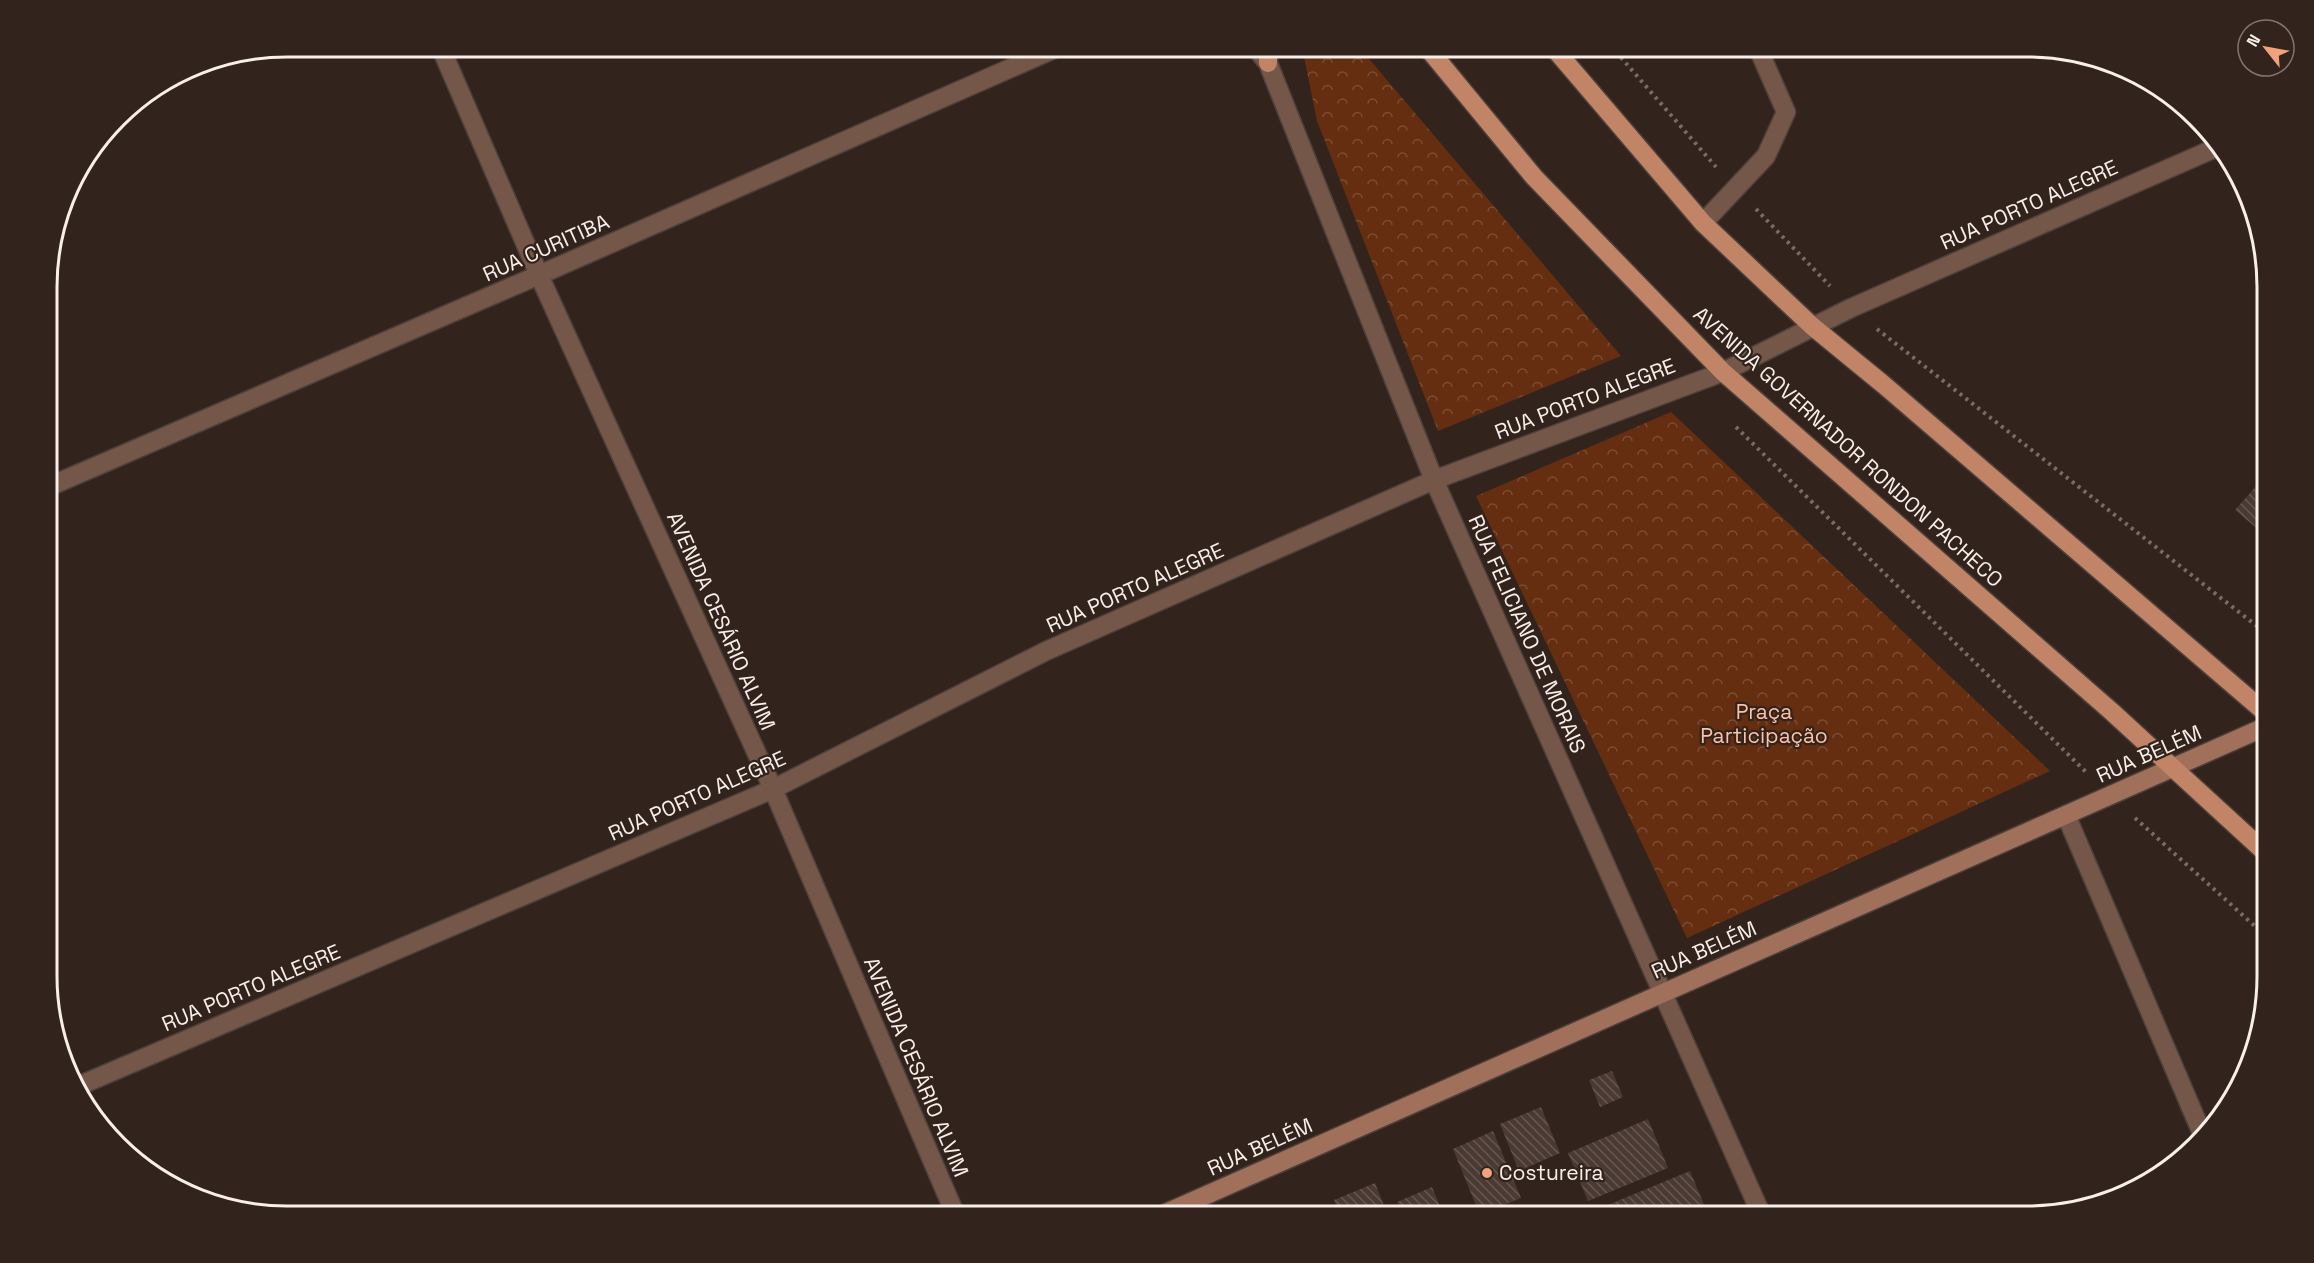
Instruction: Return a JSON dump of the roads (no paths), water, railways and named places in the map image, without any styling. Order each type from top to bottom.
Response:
[{"type":"main road","name":"AVENIDA GOVERNADOR RONDON PACHECO","points":[[1435,57],[1534,177],[1723,372],[2111,711],[2257,845]]},
{"type":"main road","points":[[1561,57],[1703,223],[1812,326],[1893,392],[2257,705]]},
{"type":"street","name":"AVENIDA CESÁRIO ALVIM","points":[[445,57],[539,275],[773,789],[952,1206]]},
{"type":"street","name":"RUA CURITIBA","points":[[57,484],[1036,57]]},
{"type":"street","name":"RUA FELICIANO DE MORAIS","points":[[1269,57],[1434,480],[1758,1206]]},
{"type":"street","points":[[1703,223],[1766,156],[1786,112],[1762,57]]},
{"type":"street","name":"RUA PORTO ALEGRE","points":[[84,1084],[773,789],[1046,651],[1434,480],[1723,372],[1851,308],[2212,150]]},
{"type":"street","name":"RUA BELÉM","points":[[1183,1206],[2257,730]]},
{"type":"street","points":[[2066,815],[2200,1128]]},
{"type":"place","name":"Costureira","points":[[1487,1173]]},
{"type":"park label","name":"Praça Participação","points":[[1764,724]]}]
